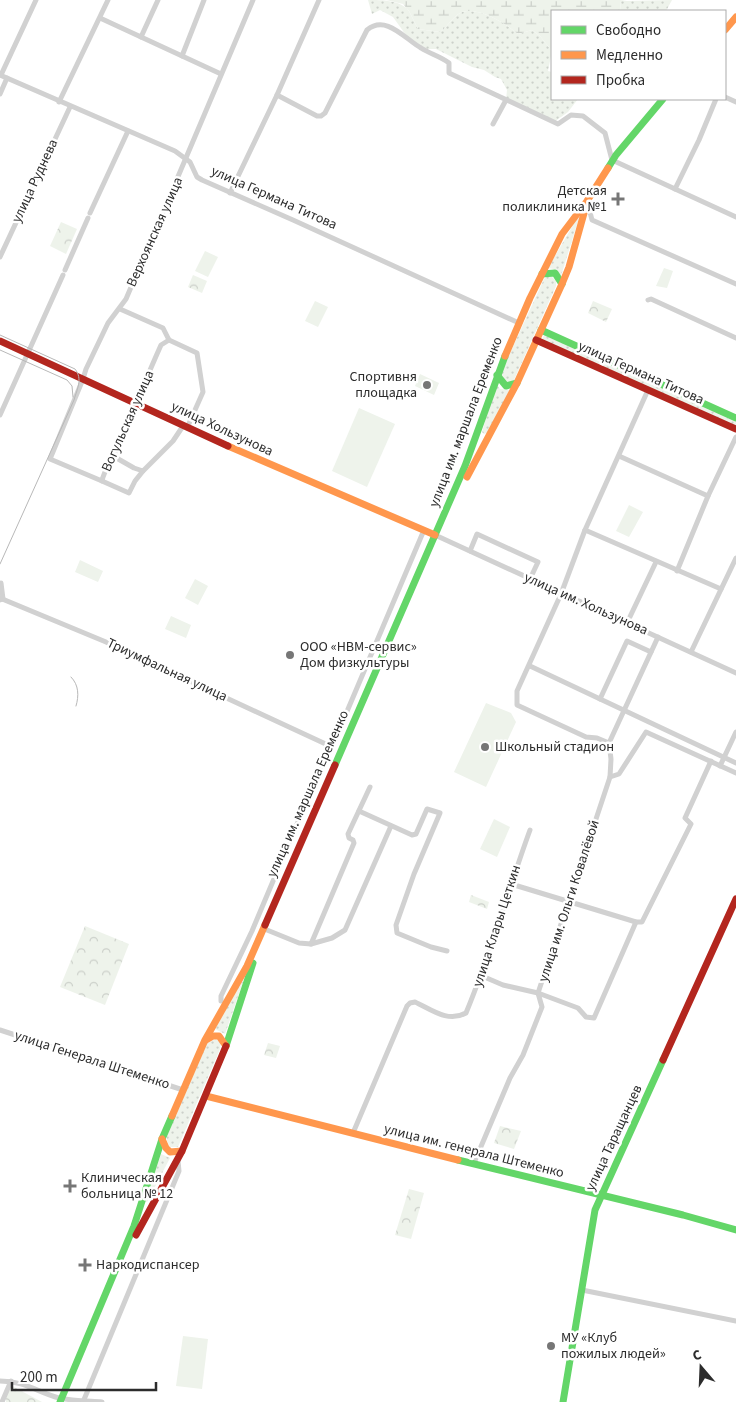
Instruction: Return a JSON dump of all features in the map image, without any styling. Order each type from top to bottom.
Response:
[{"type":"main road","points":[[726,29],[736,17]]},
{"type":"main road","name":"улица им. маршала Еременко","points":[[63,1400],[140,1226],[178,1159],[206,1096],[226,1046],[251,969],[437,536],[465,466],[497,375],[519,323],[562,234],[587,201],[612,160],[662,100]]},
{"type":"main road","name":"улица им. маршала Еременко","points":[[63,1400],[134,1226],[162,1139],[183,1090],[205,1040],[247,966],[365,694],[437,536],[517,383],[562,284],[569,267],[587,201]]},
{"type":"main road","points":[[542,274],[555,273],[562,284]]},
{"type":"main road","name":"улица Германа Титова","points":[[541,330],[736,418]]},
{"type":"main road","name":"улица Германа Титова","points":[[536,340],[736,429]]},
{"type":"main road","name":"улица Хользунова","points":[[0,341],[185,427],[437,536]]},
{"type":"main road","points":[[497,375],[506,386],[517,383]]},
{"type":"main road","name":"улица Таращанцев","points":[[563,1402],[595,1210],[736,899]]},
{"type":"main road","points":[[205,1040],[213,1036],[220,1036],[226,1046]]},
{"type":"main road","name":"улица им. генерала Штеменко","points":[[206,1096],[683,1215],[736,1230]]},
{"type":"main road","points":[[162,1139],[170,1152],[182,1151]]},
{"type":"street","points":[[0,75],[36,0]]},
{"type":"street","points":[[59,102],[108,0]]},
{"type":"street","points":[[141,37],[158,0]]},
{"type":"street","points":[[182,56],[204,0]]},
{"type":"street","name":"Верхоянская улица","points":[[50,459],[84,379],[86,369],[108,323],[126,299],[253,0]]},
{"type":"street","points":[[230,192],[277,95],[319,0]]},
{"type":"street","points":[[100,18],[221,74]]},
{"type":"street","points":[[277,95],[316,116],[322,116],[366,30],[372,25],[379,24],[394,28],[411,42],[442,58],[449,63],[449,74],[558,124],[571,114],[584,116],[605,133],[612,160],[736,217]]},
{"type":"street","name":"улица Германа Титова","points":[[0,75],[175,151],[186,158],[197,176],[202,180],[519,323]]},
{"type":"street","points":[[0,94],[7,78]]},
{"type":"street","points":[[493,124],[506,100]]},
{"type":"street","points":[[675,189],[699,140],[716,100]]},
{"type":"street","name":"улица Руднева","points":[[0,256],[70,107]]},
{"type":"street","points":[[0,415],[128,130]]},
{"type":"street","points":[[587,201],[592,220],[736,284]]},
{"type":"street","points":[[648,300],[736,338]]},
{"type":"street","points":[[102,481],[129,493],[143,471],[185,427],[203,392],[197,353],[169,340],[163,328],[120,309]]},
{"type":"street","name":"Вогульская улица","points":[[50,459],[102,481],[103,474],[114,456],[135,403],[162,345],[169,340]]},
{"type":"street","points":[[609,743],[597,738],[586,737],[517,704],[517,692],[561,594],[585,530],[648,390]]},
{"type":"street","points":[[677,571],[708,496],[736,437]]},
{"type":"street","points":[[114,456],[143,471]]},
{"type":"street","points":[[619,456],[708,496]]},
{"type":"street","points":[[221,1000],[221,996],[256,922],[424,530]]},
{"type":"street","points":[[585,530],[721,589]]},
{"type":"street","points":[[470,551],[477,534],[538,562],[530,579]]},
{"type":"street","name":"улица им. Хользунова","points":[[437,536],[736,674]]},
{"type":"street","points":[[691,652],[736,558]]},
{"type":"street","points":[[627,623],[656,562]]},
{"type":"street","points":[[1,583],[1,599]]},
{"type":"street","name":"Триумфальная улица","points":[[1,599],[106,642],[332,744],[344,745]]},
{"type":"street","name":"улица им. Ольги Ковалёвой","points":[[474,1163],[510,1078],[523,1055],[542,1007],[538,994],[610,777],[611,759],[609,743],[658,637]]},
{"type":"street","points":[[600,699],[628,641],[651,652]]},
{"type":"street","points":[[530,666],[736,763]]},
{"type":"street","points":[[355,690],[365,694]]},
{"type":"street","points":[[610,777],[619,774],[646,732],[736,773]]},
{"type":"street","points":[[720,766],[736,732]]},
{"type":"street","points":[[482,976],[503,985],[538,994],[578,1008],[586,1017],[594,1018],[639,922],[665,878],[691,824],[685,818],[711,761]]},
{"type":"street","points":[[311,944],[354,844],[348,834],[370,787]]},
{"type":"street","points":[[358,811],[414,835],[427,809],[440,813],[414,874],[396,925],[397,933],[446,951]]},
{"type":"street","points":[[267,930],[299,943],[311,944],[332,938],[345,930],[391,826]]},
{"type":"street","name":"улица Клары Цеткин","points":[[353,1133],[407,1006],[415,1002],[452,1018],[466,1013],[482,976],[487,954],[530,830]]},
{"type":"street","points":[[511,884],[639,922]]},
{"type":"street","name":"улица Генерала Штеменко","points":[[0,1031],[183,1090]]},
{"type":"street","points":[[84,1401],[179,1171],[178,1159]]},
{"type":"street","points":[[582,1290],[736,1321]]},
{"type":"street","points":[[0,1381],[11,1381],[29,1385],[63,1400],[102,1402]]},
{"type":"street","points":[[2,1402],[11,1381]]},
{"type":"green space","points":[[368,0],[391,1],[406,7],[418,29],[440,32],[460,13],[474,11],[491,16],[518,34],[532,30],[540,36],[551,50],[548,71],[551,72],[551,100],[577,100],[568,112],[554,122],[506,100],[507,90],[501,79],[436,49],[422,49],[411,42],[393,17],[380,10],[372,14]]},
{"type":"green space","points":[[386,0],[620,0],[621,10],[551,10],[551,50],[540,36],[532,30],[518,34],[491,16],[474,11],[460,13],[440,32],[418,29],[409,11],[403,4]]},
{"type":"green space","points":[[620,0],[672,0],[667,10],[621,10]]},
{"type":"green space","points":[[579,218],[561,276],[553,269],[548,268]]},
{"type":"green space","points":[[61,222],[77,229],[66,254],[50,246]]},
{"type":"green space","points":[[205,251],[218,257],[208,277],[195,271]]},
{"type":"green space","points":[[664,268],[673,271],[667,288],[656,286]]},
{"type":"green space","points":[[193,275],[207,281],[202,293],[188,287]]},
{"type":"green space","points":[[548,276],[556,281],[556,286],[514,380],[506,383],[500,375],[544,279]]},
{"type":"green space","points":[[315,301],[328,307],[318,327],[305,321]]},
{"type":"green space","points":[[593,301],[612,309],[606,322],[588,313]]},
{"type":"green space","points":[[544,335],[736,422],[736,428],[542,340]]},
{"type":"green space","name":"Спортивня площадка","points":[[420,374],[439,383],[434,395],[415,386]]},
{"type":"green space","points":[[496,383],[500,389],[510,390],[487,433],[484,434],[482,432]]},
{"type":"green space","points":[[359,408],[395,424],[367,487],[332,471]]},
{"type":"green space","points":[[629,505],[643,512],[629,537],[616,531]]},
{"type":"green space","points":[[80,560],[103,571],[98,582],[75,572]]},
{"type":"green space","points":[[195,579],[208,586],[198,605],[185,598]]},
{"type":"green space","points":[[171,616],[191,625],[186,638],[165,629]]},
{"type":"green space","name":"Школьный стадион","points":[[486,703],[511,713],[516,722],[486,787],[454,772]]},
{"type":"green space","points":[[494,819],[510,827],[497,857],[480,849]]},
{"type":"green space","points":[[471,895],[489,902],[487,909],[469,902]]},
{"type":"green space","points":[[85,926],[129,944],[105,1005],[60,987]]},
{"type":"green space","points":[[241,981],[243,982],[225,1034],[215,1029]]},
{"type":"green space","points":[[216,1039],[221,1043],[220,1049],[178,1147],[170,1147],[167,1136],[207,1043]]},
{"type":"green space","points":[[268,1043],[280,1046],[276,1058],[264,1055]]},
{"type":"green space","points":[[500,1126],[521,1131],[514,1149],[494,1143]]},
{"type":"green space","points":[[161,1154],[170,1158],[147,1202],[145,1201]]},
{"type":"green space","points":[[409,1189],[424,1193],[411,1239],[395,1235]]},
{"type":"green space","points":[[183,1336],[208,1339],[202,1389],[176,1386]]},
{"type":"green space","points":[[12,1386],[42,1402],[6,1402],[6,1388]]},
{"type":"tram line","points":[[0,335],[75,369],[79,377],[74,400],[0,564]]},
{"type":"tram line","points":[[0,350],[67,380],[72,386],[73,397]]},
{"type":"tram line","points":[[71,677],[78,691],[76,706]]},
{"type":"traffic: fast","points":[[608,168],[616,155],[662,100]]},
{"type":"traffic: fast","points":[[542,274],[555,273],[562,284]]},
{"type":"traffic: fast","points":[[541,330],[736,418]]},
{"type":"traffic: fast","points":[[335,765],[465,466],[505,356]]},
{"type":"traffic: fast","points":[[497,375],[506,386],[517,383]]},
{"type":"traffic: fast","points":[[226,1046],[253,963]]},
{"type":"traffic: fast","points":[[563,1402],[595,1210],[663,1060]]},
{"type":"traffic: fast","points":[[60,1402],[134,1226],[162,1139],[172,1116]]},
{"type":"traffic: fast","points":[[458,1160],[683,1215],[736,1230]]},
{"type":"traffic: slow","points":[[726,29],[736,17]]},
{"type":"traffic: slow","points":[[505,356],[530,298],[562,234],[587,201],[608,168]]},
{"type":"traffic: slow","points":[[467,477],[517,383],[562,284],[569,267],[586,206]]},
{"type":"traffic: slow","points":[[228,446],[435,535]]},
{"type":"traffic: slow","points":[[172,1116],[205,1040],[247,966],[265,925]]},
{"type":"traffic: slow","points":[[206,1040],[213,1036],[219,1036],[226,1046]]},
{"type":"traffic: slow","points":[[206,1096],[458,1160]]},
{"type":"traffic: slow","points":[[162,1139],[170,1152],[182,1151]]},
{"type":"traffic: jam","points":[[536,340],[736,429]]},
{"type":"traffic: jam","points":[[0,341],[228,446]]},
{"type":"traffic: jam","points":[[265,925],[335,765]]},
{"type":"traffic: jam","points":[[663,1060],[736,899]]},
{"type":"traffic: jam","points":[[136,1235],[182,1151],[226,1046]]},
{"type":"place","name":"Детская поликлиника №1","points":[[618,199]]},
{"type":"place","name":"Спортивня площадка","points":[[427,385]]},
{"type":"place","name":"ООО «НВМ-сервис» Дом физкультуры","points":[[290,655]]},
{"type":"place","name":"Школьный стадион","points":[[485,747]]},
{"type":"place","name":"Клиническая больница № 12","points":[[70,1186]]},
{"type":"place","name":"Наркодиспансер","points":[[85,1265]]},
{"type":"place","name":"МУ «Клуб пожилых людей»","points":[[551,1346]]}]
